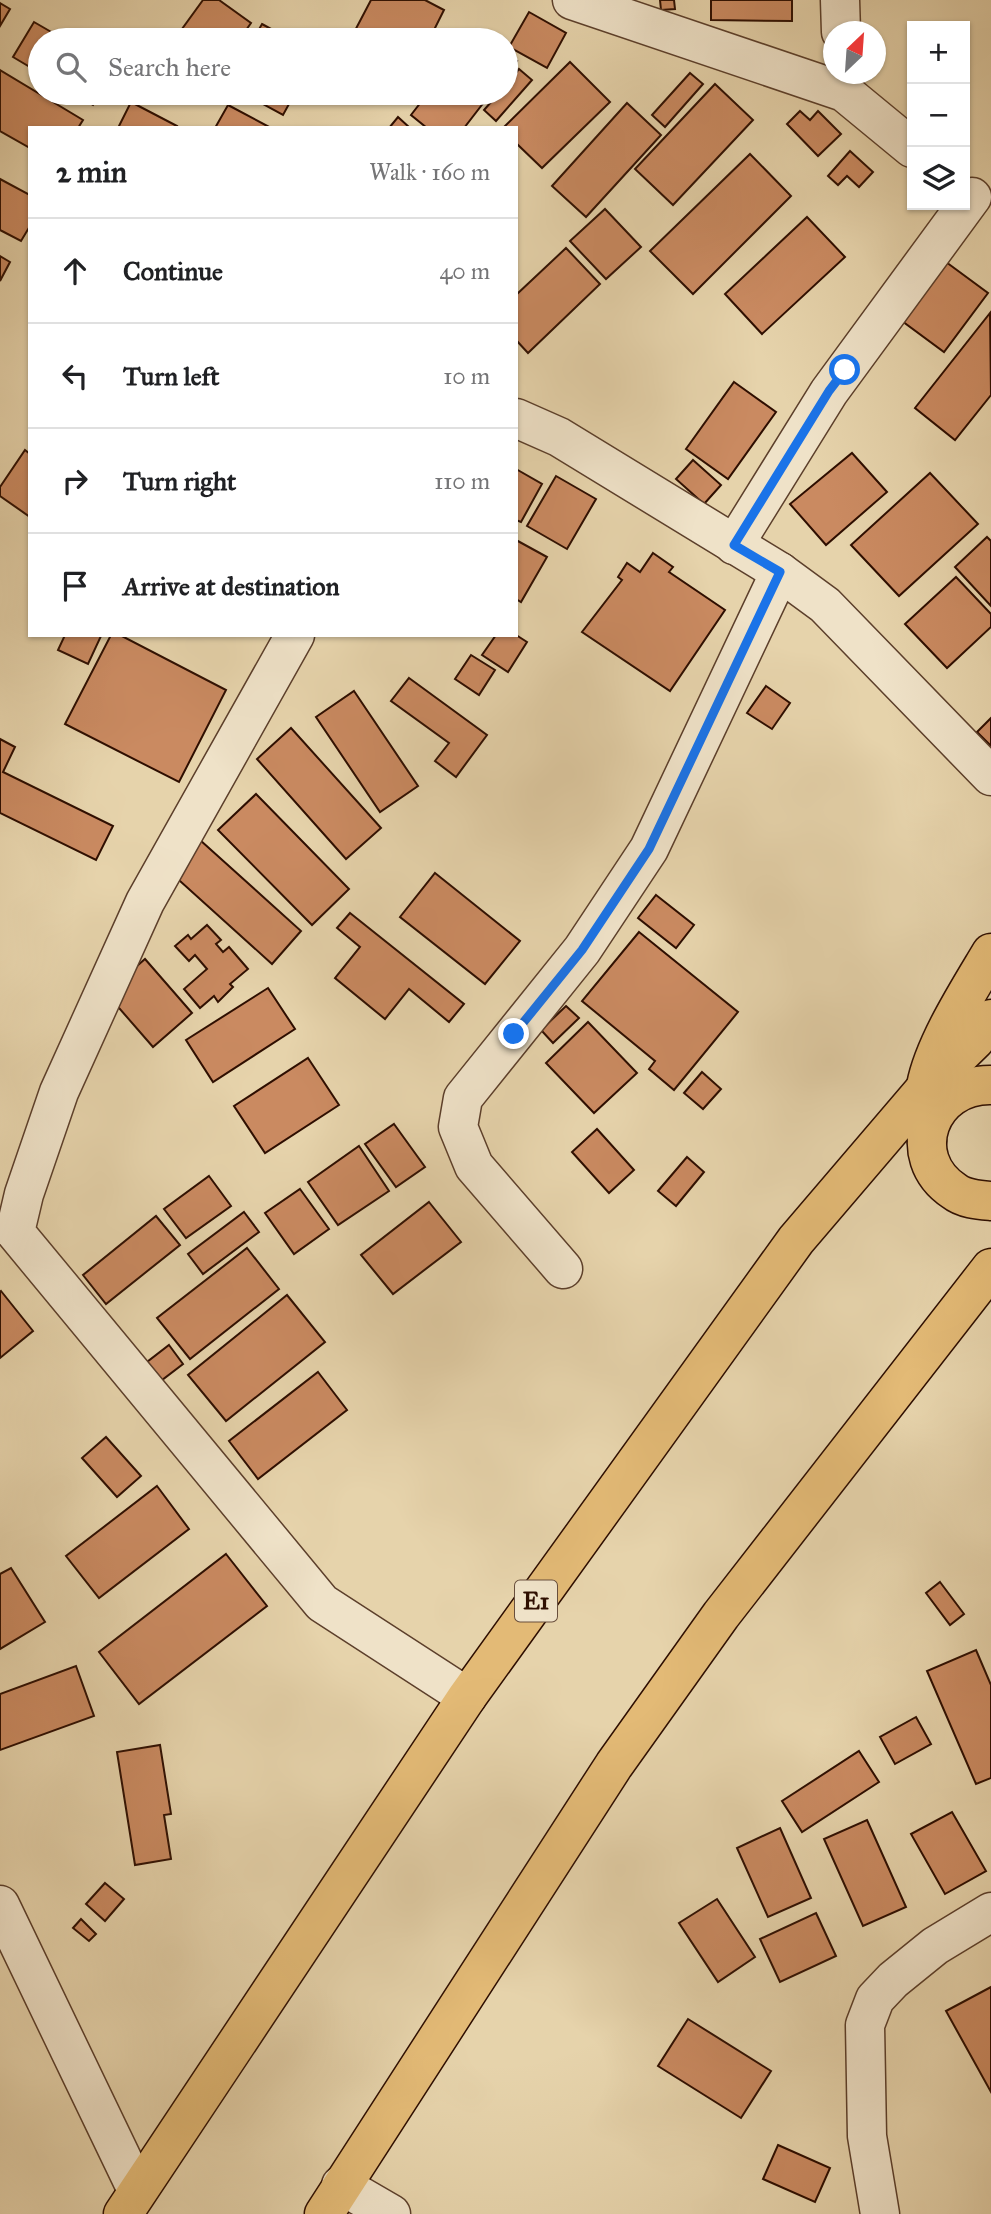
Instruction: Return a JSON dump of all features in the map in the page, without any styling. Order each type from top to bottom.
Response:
[{"type":"main road","points":[[990,954],[975,1014],[983,1029],[991,1073]]},
{"type":"main road","points":[[990,954],[953,1020],[930,1069],[958,1088],[927,1140],[930,1160],[940,1178],[954,1192],[972,1199],[991,1201]]},
{"type":"main road","name":"E1","points":[[130,2202],[467,1697],[796,1240],[958,1088],[983,1029]]},
{"type":"main road","points":[[332,2199],[614,1765],[721,1615],[991,1268]]},
{"type":"street","points":[[572,0],[823,77]]},
{"type":"street","points":[[840,0],[841,21]]},
{"type":"street","points":[[845,84],[911,147]]},
{"type":"street","points":[[734,545],[829,391],[976,199]]},
{"type":"street","points":[[518,419],[559,437],[780,572],[825,605],[991,776]]},
{"type":"street","points":[[563,1269],[474,1166],[457,1127],[463,1098],[582,950],[649,849],[780,572]]},
{"type":"street","points":[[294,637],[145,902],[12,1195],[15,1232],[322,1602],[467,1697]]},
{"type":"street","points":[[0,1905],[130,2202]]},
{"type":"street","points":[[880,2214],[867,2136],[865,2025],[875,1999],[893,1980],[935,1946],[991,1912]]},
{"type":"street","points":[[332,2199],[391,2214]]},
{"type":"building","points":[[203,0],[219,0],[251,23],[247,28],[183,28]]},
{"type":"building","points":[[371,0],[425,0],[444,10],[435,28],[356,28]]},
{"type":"building","points":[[660,0],[674,0],[675,9],[661,10]]},
{"type":"building","points":[[711,0],[792,0],[792,21],[711,20]]},
{"type":"building","points":[[0,3],[10,9],[0,26]]},
{"type":"building","points":[[529,12],[566,33],[547,68],[518,52],[518,31]]},
{"type":"building","points":[[34,22],[44,28],[30,28]]},
{"type":"building","points":[[28,32],[28,66],[13,57]]},
{"type":"building","points":[[570,62],[610,102],[542,168],[518,145],[518,126],[505,126]]},
{"type":"building","points":[[0,70],[28,87],[28,105],[58,105],[83,120],[79,126],[28,126],[28,147],[0,131]]},
{"type":"building","points":[[518,70],[532,80],[518,96]]},
{"type":"building","points":[[690,73],[703,84],[665,127],[652,115]]},
{"type":"building","points":[[715,84],[753,120],[673,205],[635,169]]},
{"type":"building","points":[[627,103],[661,135],[586,217],[552,186]]},
{"type":"building","points":[[130,105],[137,105],[177,126],[119,126]]},
{"type":"building","points":[[228,105],[267,126],[216,126]]},
{"type":"building","points":[[265,105],[288,105],[283,115]]},
{"type":"building","points":[[419,105],[482,105],[466,126],[425,126],[411,115]]},
{"type":"building","points":[[488,105],[510,105],[496,121],[484,110]]},
{"type":"building","points":[[800,111],[810,120],[818,111],[841,134],[818,156],[787,124]]},
{"type":"building","points":[[398,117],[408,126],[391,126]]},
{"type":"building","points":[[850,151],[873,172],[859,187],[847,176],[838,185],[828,176]]},
{"type":"building","points":[[750,154],[791,196],[693,294],[650,251]]},
{"type":"building","points":[[0,179],[28,194],[28,229],[21,241],[0,230]]},
{"type":"building","points":[[605,209],[641,247],[606,279],[570,241]]},
{"type":"building","points":[[807,217],[845,257],[762,334],[725,294]]},
{"type":"building","points":[[566,248],[600,284],[528,353],[518,342],[518,293]]},
{"type":"building","points":[[0,256],[10,262],[0,281]]},
{"type":"building","points":[[946,262],[988,293],[944,352],[902,321]]},
{"type":"building","points":[[990,313],[991,395],[955,440],[915,408]]},
{"type":"building","points":[[734,382],[776,412],[728,479],[686,449]]},
{"type":"building","points":[[25,450],[28,452],[28,516],[0,496],[0,487]]},
{"type":"building","points":[[852,453],[887,492],[826,545],[790,504]]},
{"type":"building","points":[[693,460],[721,485],[704,504],[676,479]]},
{"type":"building","points":[[518,470],[542,484],[521,522],[518,521]]},
{"type":"building","points":[[930,473],[978,524],[899,596],[851,545]]},
{"type":"building","points":[[556,476],[596,499],[567,549],[527,526]]},
{"type":"building","points":[[987,537],[991,541],[991,606],[955,567]]},
{"type":"building","points":[[518,541],[547,557],[521,602],[518,600]]},
{"type":"building","points":[[653,553],[673,567],[669,572],[725,610],[670,691],[582,632],[622,580],[618,577],[627,563],[640,572]]},
{"type":"building","points":[[956,577],[991,614],[991,627],[947,668],[905,624]]},
{"type":"building","points":[[518,636],[527,642],[508,672],[482,655],[495,637]]},
{"type":"building","points":[[64,637],[101,637],[88,664],[58,650]]},
{"type":"building","points":[[110,637],[124,637],[226,690],[179,782],[65,724]]},
{"type":"building","points":[[471,655],[495,670],[479,695],[455,679]]},
{"type":"building","points":[[409,678],[487,735],[456,777],[435,761],[449,743],[391,701]]},
{"type":"building","points":[[766,686],[790,703],[772,729],[747,713]]},
{"type":"building","points":[[354,691],[418,786],[380,812],[316,717]]},
{"type":"building","points":[[991,718],[991,746],[977,732]]},
{"type":"building","points":[[291,728],[381,828],[346,859],[257,759]]},
{"type":"building","points":[[0,739],[15,747],[3,772],[113,826],[96,860],[0,813]]},
{"type":"building","points":[[256,794],[349,889],[312,925],[218,830]]},
{"type":"building","points":[[200,840],[301,931],[272,964],[170,872]]},
{"type":"building","points":[[435,873],[520,941],[485,984],[400,917]]},
{"type":"building","points":[[656,895],[694,925],[676,948],[638,918]]},
{"type":"building","points":[[350,913],[464,1004],[449,1022],[409,989],[385,1019],[335,978],[360,947],[337,928]]},
{"type":"building","points":[[207,925],[221,940],[216,944],[223,952],[229,947],[248,969],[230,984],[233,987],[218,1002],[214,996],[200,1008],[184,989],[207,969],[195,955],[189,961],[175,946],[188,935],[191,939]]},
{"type":"building","points":[[639,932],[738,1012],[674,1090],[649,1069],[655,1061],[582,1001]]},
{"type":"building","points":[[145,959],[192,1013],[153,1047],[106,993]]},
{"type":"building","points":[[268,988],[295,1029],[213,1082],[186,1040]]},
{"type":"building","points":[[566,1006],[579,1018],[553,1043],[541,1030]]},
{"type":"building","points":[[588,1022],[637,1073],[594,1113],[546,1063]]},
{"type":"building","points":[[308,1058],[339,1105],[265,1153],[234,1106]]},
{"type":"building","points":[[702,1072],[721,1089],[703,1109],[684,1093]]},
{"type":"building","points":[[394,1124],[425,1167],[396,1187],[365,1144]]},
{"type":"building","points":[[597,1129],[634,1170],[609,1193],[572,1152]]},
{"type":"building","points":[[359,1146],[389,1191],[338,1225],[308,1182]]},
{"type":"building","points":[[687,1157],[704,1172],[676,1206],[658,1191]]},
{"type":"building","points":[[209,1176],[231,1206],[186,1238],[164,1209]]},
{"type":"building","points":[[300,1189],[329,1229],[294,1254],[265,1213]]},
{"type":"building","points":[[429,1202],[461,1242],[393,1294],[361,1255]]},
{"type":"building","points":[[244,1212],[259,1232],[203,1274],[188,1254]]},
{"type":"building","points":[[156,1216],[180,1245],[106,1304],[83,1275]]},
{"type":"building","points":[[247,1248],[279,1289],[190,1359],[157,1318]]},
{"type":"building","points":[[0,1292],[33,1331],[0,1358]]},
{"type":"building","points":[[287,1295],[325,1342],[226,1421],[188,1375]]},
{"type":"building","points":[[169,1345],[183,1364],[162,1380],[147,1362]]},
{"type":"building","points":[[318,1372],[347,1410],[258,1479],[229,1441]]},
{"type":"building","points":[[106,1437],[141,1476],[117,1497],[82,1458]]},
{"type":"building","points":[[157,1486],[189,1529],[99,1598],[66,1556]]},
{"type":"building","points":[[226,1554],[267,1606],[139,1704],[99,1652]]},
{"type":"building","points":[[11,1568],[45,1622],[0,1649],[0,1574]]},
{"type":"building","points":[[940,1582],[964,1614],[950,1625],[926,1593]]},
{"type":"building","points":[[976,1650],[991,1685],[991,1778],[976,1784],[927,1671]]},
{"type":"building","points":[[76,1666],[94,1716],[0,1750],[0,1694]]},
{"type":"building","points":[[916,1717],[931,1744],[895,1764],[880,1737]]},
{"type":"building","points":[[160,1745],[171,1814],[164,1815],[171,1859],[135,1865],[117,1752]]},
{"type":"building","points":[[859,1751],[879,1782],[802,1832],[782,1801]]},
{"type":"building","points":[[952,1812],[986,1871],[945,1894],[911,1834]]},
{"type":"building","points":[[867,1820],[906,1907],[863,1926],[824,1839]]},
{"type":"building","points":[[780,1828],[811,1898],[768,1917],[737,1848]]},
{"type":"building","points":[[105,1883],[124,1899],[105,1921],[86,1904]]},
{"type":"building","points":[[717,1899],[755,1957],[718,1982],[679,1923]]},
{"type":"building","points":[[816,1913],[836,1956],[780,1982],[760,1939]]},
{"type":"building","points":[[81,1919],[96,1934],[89,1941],[73,1928]]},
{"type":"building","points":[[991,1987],[991,2092],[946,2011]]},
{"type":"building","points":[[688,2019],[771,2071],[741,2118],[658,2066]]},
{"type":"building","points":[[778,2145],[830,2168],[815,2202],[763,2179]]},
{"type":"route","points":[[514,1034],[582,950],[649,849],[780,572],[734,545],[829,391],[845,370]]}]
